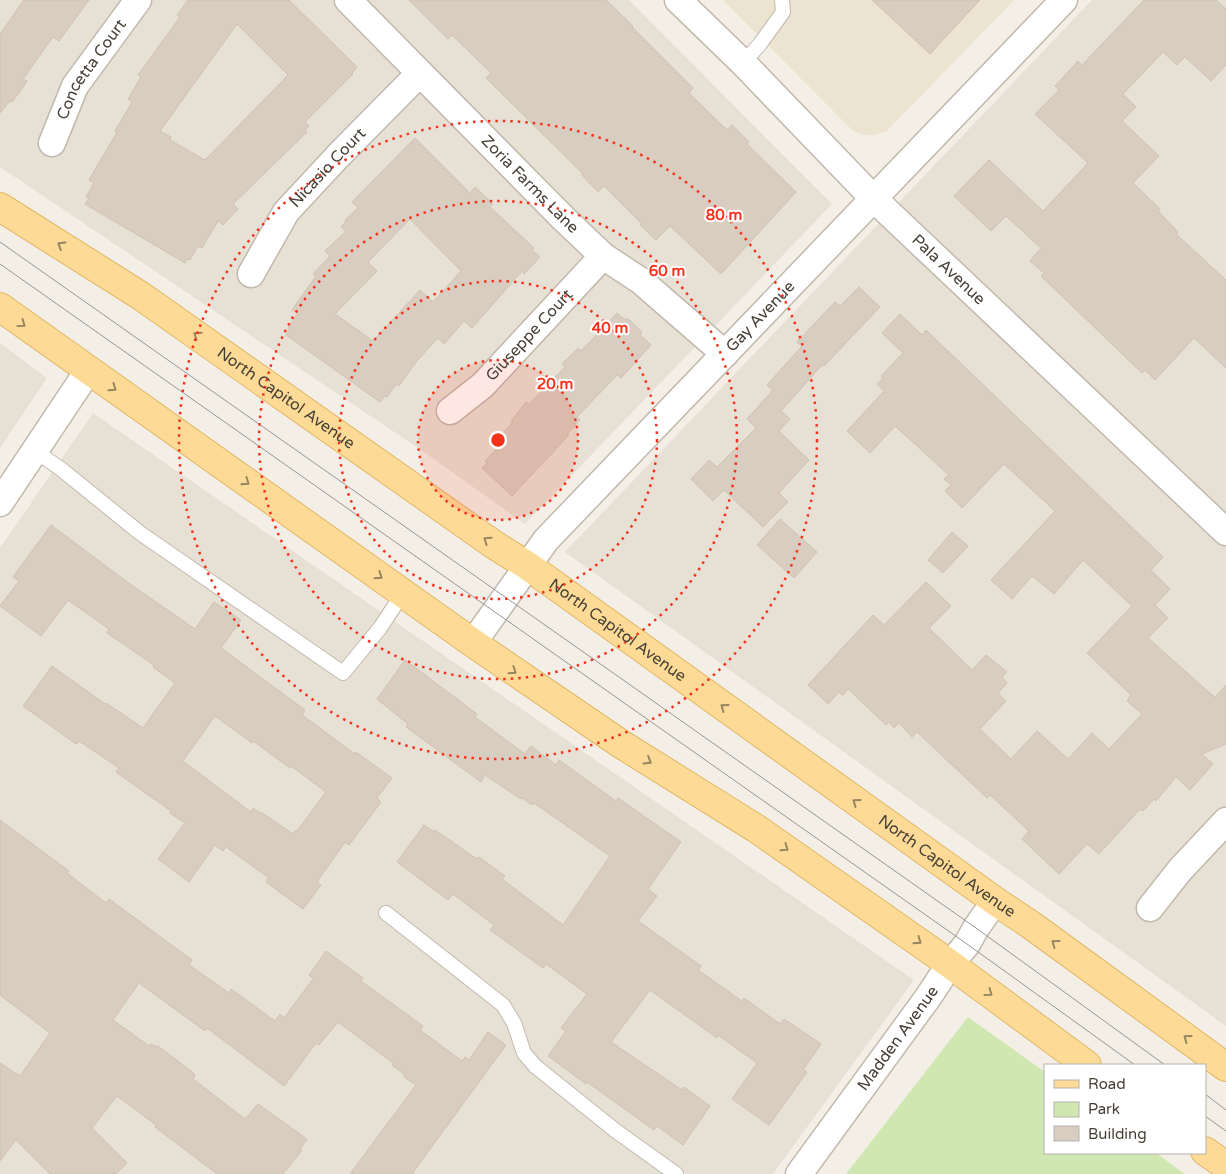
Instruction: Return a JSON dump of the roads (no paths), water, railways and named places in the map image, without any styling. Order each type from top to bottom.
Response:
[{"type":"main road","name":"North Capitol Avenue","points":[[0,207],[141,296],[493,544],[528,566],[995,902],[1031,925],[1226,1067]]},
{"type":"main road","points":[[0,307],[473,643],[621,744],[757,828],[950,964],[1087,1064]]},
{"type":"main road","points":[[1206,1152],[1226,1166]]},
{"type":"street","name":"Concetta Court","points":[[52,143],[75,86],[138,0]]},
{"type":"street","name":"Zoria Farms Lane","points":[[348,0],[563,218],[604,256],[641,281],[725,354]]},
{"type":"street","name":"Pala Avenue","points":[[678,0],[874,199],[1226,532]]},
{"type":"street","name":"Gay Avenue","points":[[473,643],[546,540],[1064,0]]},
{"type":"street","name":"Nicasio Court","points":[[251,274],[286,212],[420,73]]},
{"type":"street","name":"Giuseppe Court","points":[[450,411],[483,385],[604,256]]},
{"type":"street","points":[[0,503],[88,371]]},
{"type":"street","points":[[1150,908],[1180,870],[1226,821]]},
{"type":"street","name":"Madden Avenue","points":[[799,1174],[929,996],[950,964],[967,944],[995,902]]},
{"type":"lane","points":[[742,63],[760,44],[783,12],[782,0]]},
{"type":"lane","points":[[35,451],[61,469],[140,532],[343,673],[380,628],[403,593]]},
{"type":"lane","points":[[386,913],[504,1005],[514,1023],[524,1053],[535,1066],[616,1131],[676,1174]]},
{"type":"tram line","points":[[0,242],[976,928],[1164,1064]]},
{"type":"tram line","points":[[0,264],[967,944],[1134,1064]]},
{"type":"tram line","points":[[1206,1095],[1226,1110]]},
{"type":"tram line","points":[[1206,1117],[1226,1131]]}]
